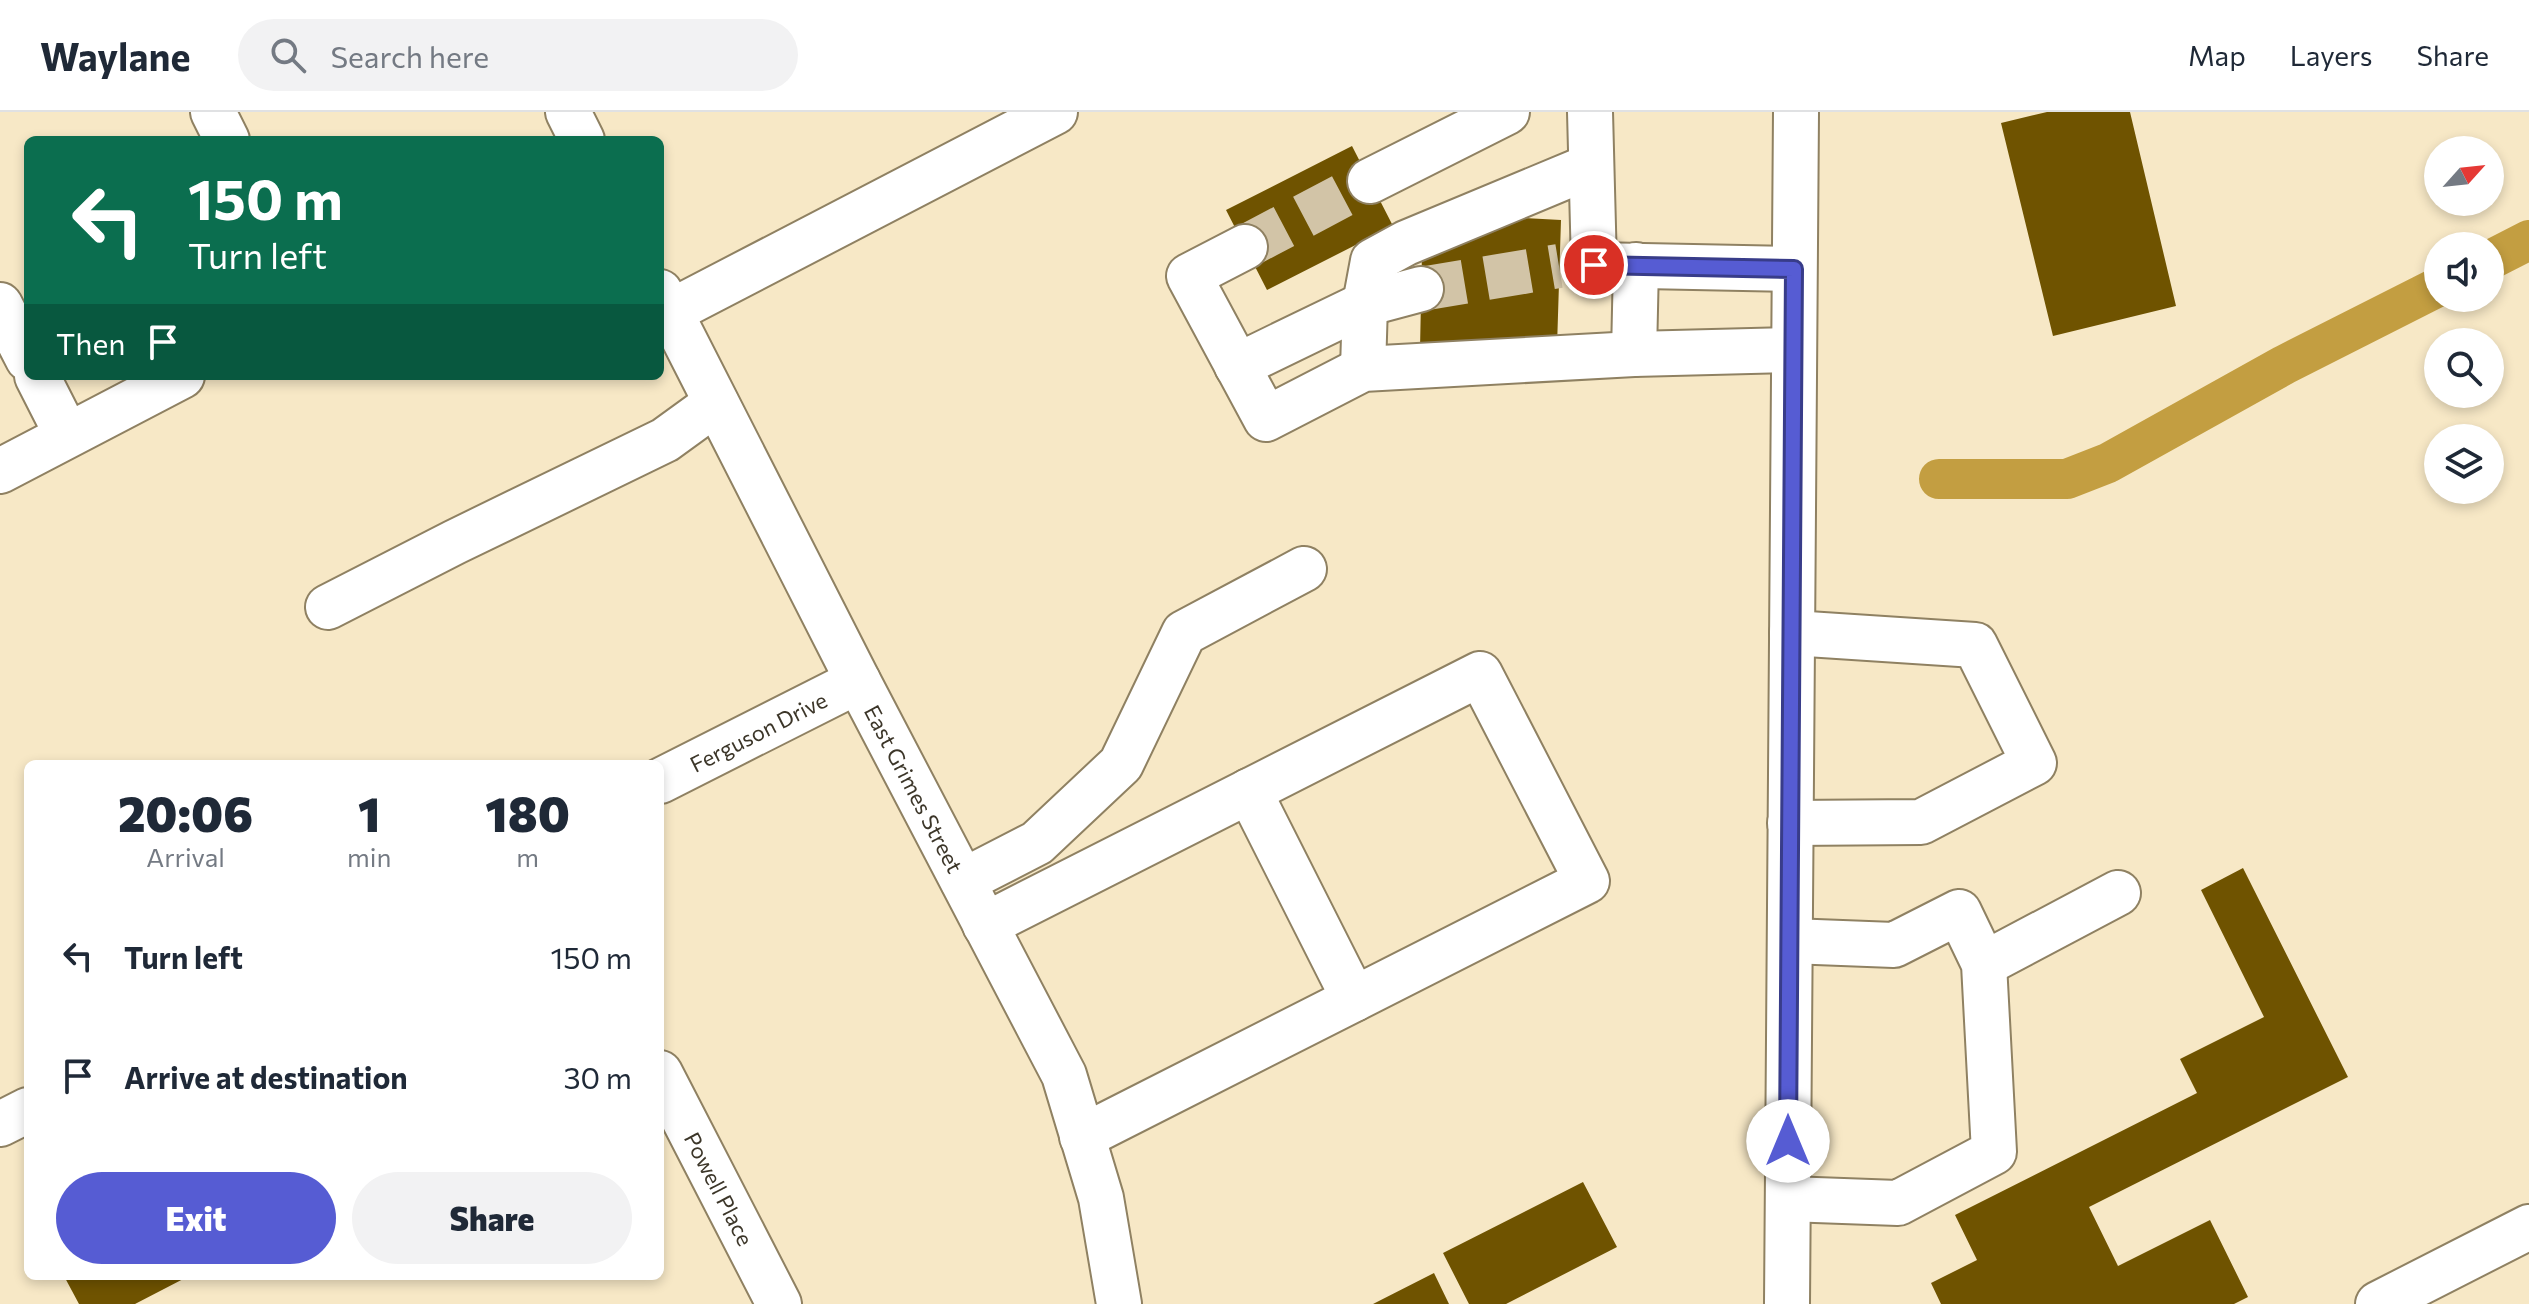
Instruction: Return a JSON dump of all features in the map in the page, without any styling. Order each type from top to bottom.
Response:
[{"type":"street","points":[[213,112],[225,136]]},
{"type":"street","points":[[568,112],[580,136]]},
{"type":"street","points":[[665,302],[1055,112]]},
{"type":"street","points":[[1370,181],[1507,112]]},
{"type":"street","points":[[1590,112],[1596,265],[1634,354]]},
{"type":"street","points":[[1787,1304],[1796,112]]},
{"type":"street","points":[[1363,369],[1365,304],[1373,261],[1406,243],[1591,166]]},
{"type":"street","points":[[1245,247],[1189,276],[1266,419],[1363,369],[1634,354],[1794,350]]},
{"type":"street","points":[[1596,265],[1794,269]]},
{"type":"street","points":[[1237,366],[1365,304],[1421,289]]},
{"type":"street","name":"East Grimes Street","points":[[665,302],[1064,1075],[1101,1198],[1119,1304]]},
{"type":"street","points":[[0,305],[24,351]]},
{"type":"street","points":[[39,380],[67,435]]},
{"type":"street","points":[[0,471],[174,380]]},
{"type":"street","points":[[328,607],[665,440],[716,403]]},
{"type":"street","points":[[963,881],[1037,843],[1121,764],[1184,633],[1304,569]]},
{"type":"street","points":[[1790,823],[1921,822],[2034,763],[1975,645],[1792,633]]},
{"type":"street","points":[[985,925],[1480,674],[1587,881],[1082,1137]]},
{"type":"street","name":"Ferguson Drive","points":[[664,779],[858,681]]},
{"type":"street","points":[[1249,791],[1354,999]]},
{"type":"street","points":[[1984,964],[2118,893]]},
{"type":"street","points":[[1788,1199],[1898,1203],[1994,1152],[1984,964],[1959,912],[1894,945],[1790,941]]},
{"type":"street","name":"Powell Place","points":[[664,1081],[779,1304]]},
{"type":"street","points":[[0,1124],[24,1112]]},
{"type":"street","points":[[2378,1304],[2529,1227]]},
{"type":"building","points":[[2047,112],[2130,112],[2176,306],[2053,336],[2001,123]]},
{"type":"building","points":[[1352,146],[1393,226],[1267,290],[1226,210]]},
{"type":"building","points":[[1506,217],[1561,220],[1557,347],[1420,349],[1422,251]]},
{"type":"building","points":[[2243,868],[2348,1077],[2089,1207],[2118,1266],[2210,1220],[2248,1297],[2234,1304],[1941,1304],[1931,1283],[1977,1260],[1955,1215],[2197,1093],[2180,1059],[2264,1017],[2201,890]]},
{"type":"building","points":[[1583,1182],[1617,1247],[1506,1304],[1469,1304],[1443,1253]]},
{"type":"building","points":[[1434,1273],[1449,1304],[1373,1304]]},
{"type":"building","points":[[66,1280],[181,1280],[135,1304],[79,1304]]},
{"type":"waterway","points":[[2504,253],[2529,240]]},
{"type":"waterway","points":[[1939,479],[2067,479],[2108,463],[2284,365],[2424,294]]},
{"type":"tunnel","points":[[1245,247],[1370,181]]},
{"type":"tunnel","points":[[1421,289],[1559,266]]},
{"type":"route","points":[[1594,265],[1794,269],[1788,1141]]}]
